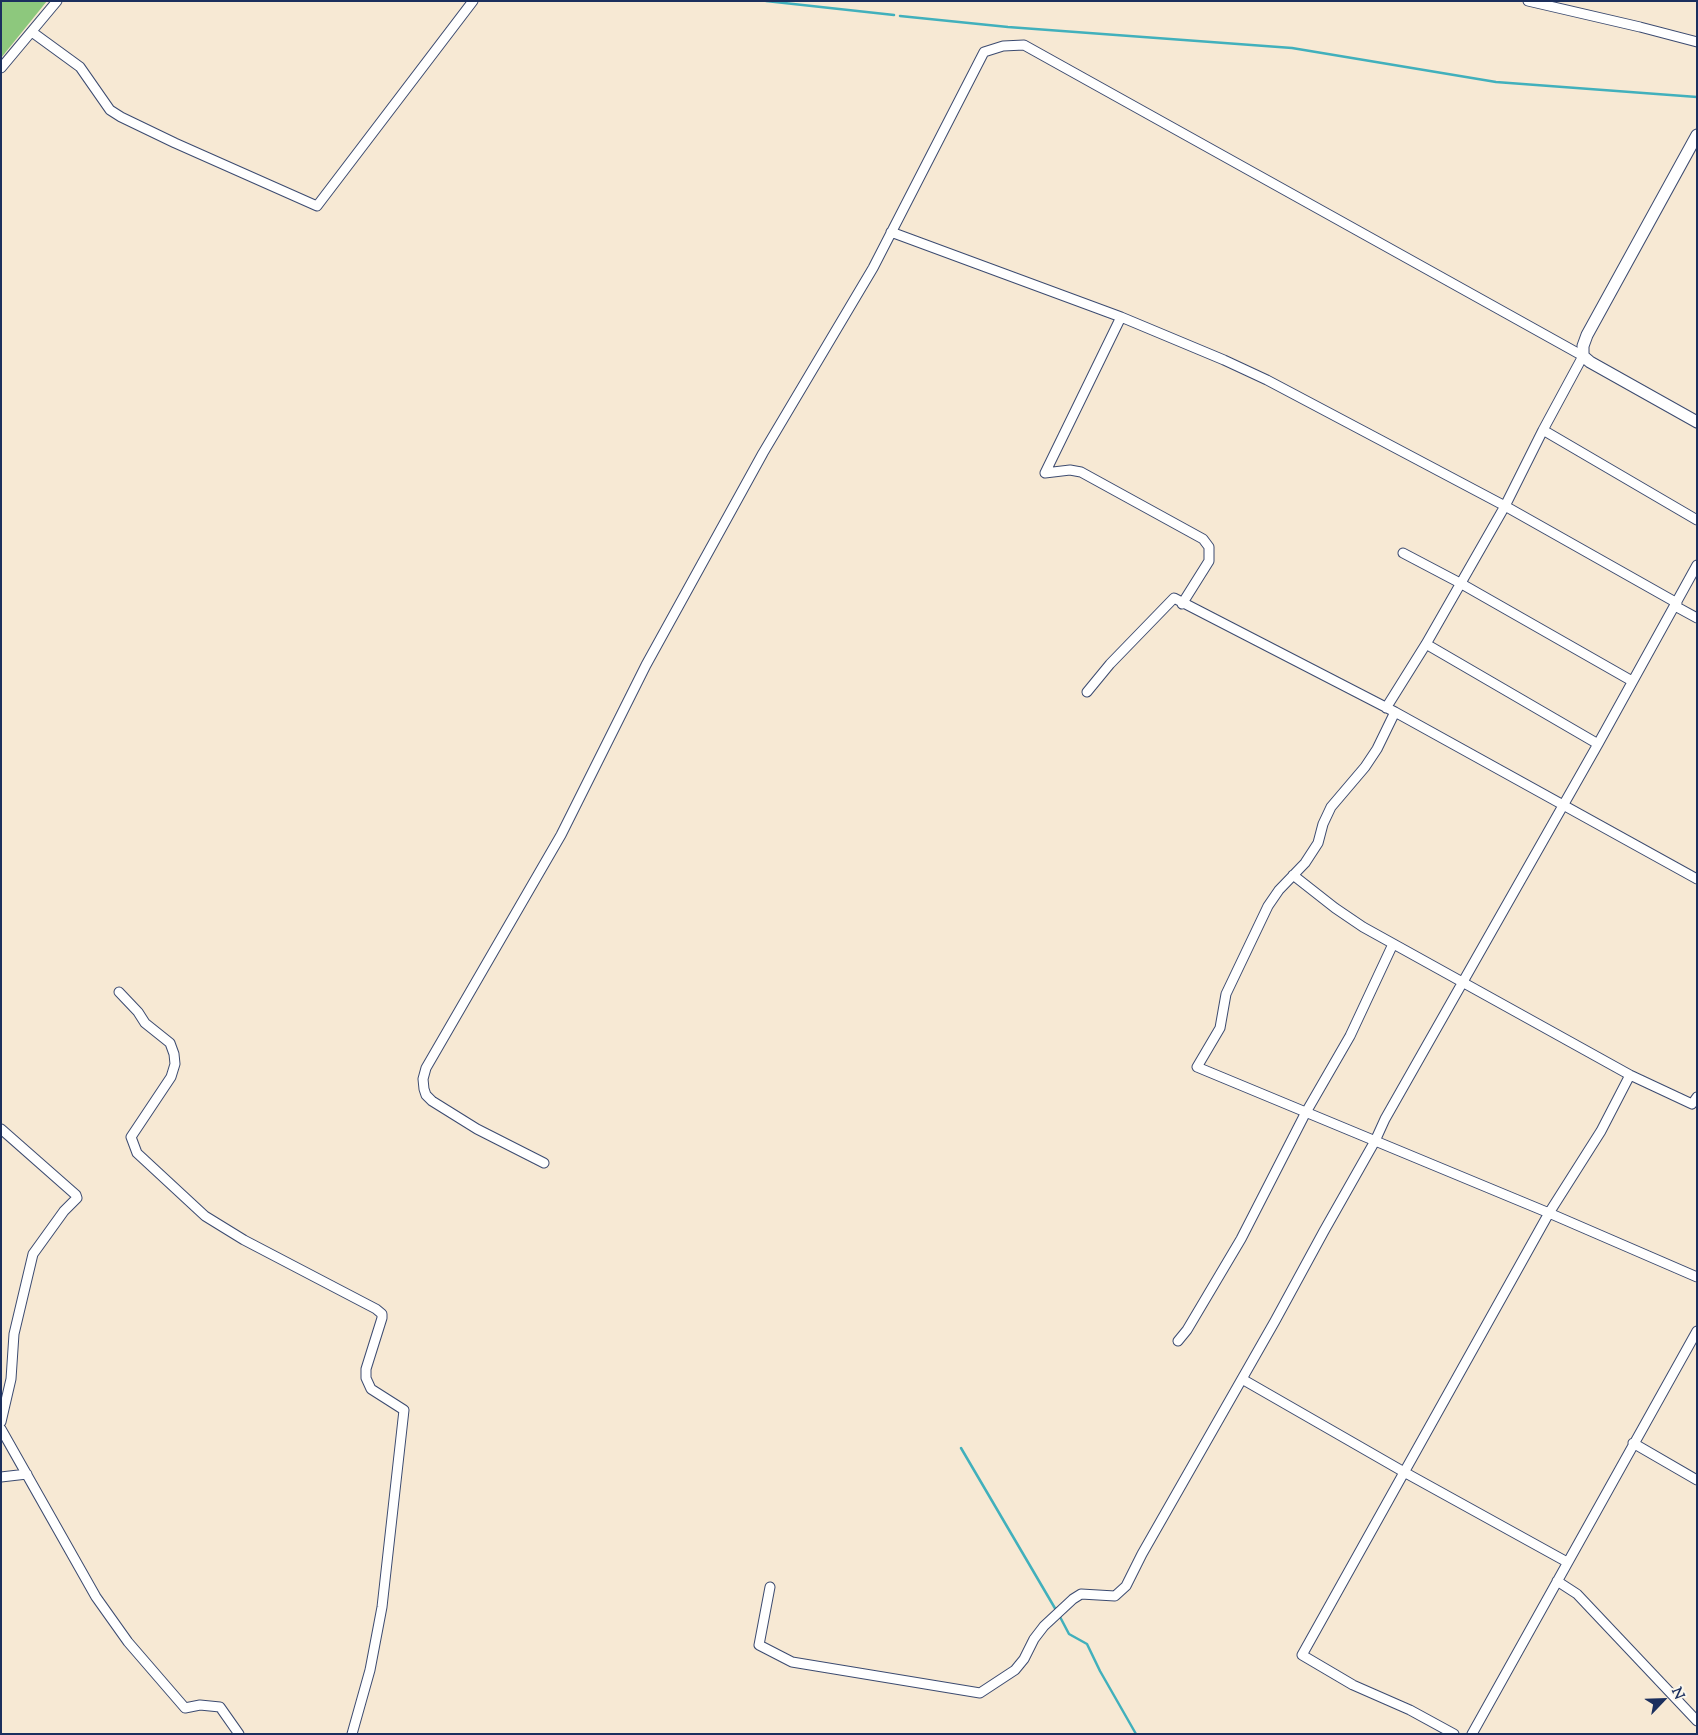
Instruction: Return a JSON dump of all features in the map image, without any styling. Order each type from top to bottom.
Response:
[{"type":"street","points":[[1,68],[57,1]]},
{"type":"street","points":[[32,32],[80,67],[110,110],[175,144],[317,206],[473,1]]},
{"type":"street","points":[[1528,1],[1697,42]]},
{"type":"street","points":[[544,1163],[478,1129],[432,1100],[426,1095],[424,1089],[423,1079],[426,1068],[561,835],[688,587],[763,453],[873,268],[984,52],[1003,46],[1024,45],[1583,356],[1590,362],[1697,422]]},
{"type":"street","points":[[1697,135],[1587,335],[1583,346],[1583,356],[1505,506],[1390,710],[1376,749],[1366,767],[1331,807],[1323,824],[1318,843],[1305,863],[1279,890],[1268,906],[1226,994],[1220,1028],[1198,1067],[1549,1213],[1697,1277]]},
{"type":"street","points":[[892,232],[1121,317],[1267,380],[1505,506],[1676,604],[1697,618]]},
{"type":"street","points":[[1121,317],[1045,473],[1070,470],[1081,472],[1203,539],[1209,547],[1209,561],[1182,604]]},
{"type":"street","points":[[1543,430],[1697,520]]},
{"type":"street","points":[[1403,553],[1460,583],[1632,681]]},
{"type":"street","points":[[770,1586],[759,1645],[792,1662],[980,1693],[1015,1670],[1024,1659],[1034,1638],[1060,1610],[1081,1594],[1115,1596],[1126,1586],[1142,1554],[1375,1141],[1384,1119],[1464,982],[1697,565]]},
{"type":"street","points":[[1087,692],[1110,664],[1174,598],[1182,604],[1390,710],[1697,879]]},
{"type":"street","points":[[1426,644],[1598,744]]},
{"type":"street","points":[[1293,875],[1335,908],[1393,944],[1428,961],[1630,1075],[1692,1104],[1697,1097]]},
{"type":"street","points":[[1178,1341],[1187,1330],[1241,1239],[1306,1112],[1350,1036],[1393,944]]},
{"type":"street","points":[[119,992],[138,1012],[145,1023],[170,1043],[174,1054],[175,1064],[171,1077],[131,1137],[137,1153],[205,1216],[244,1240],[376,1308],[382,1314],[366,1370],[366,1378],[371,1389],[404,1410],[382,1607],[370,1670],[352,1734]]},
{"type":"street","points":[[1454,1734],[1410,1710],[1353,1685],[1302,1655],[1549,1213],[1601,1131],[1630,1075]]},
{"type":"street","points":[[1,1129],[77,1198],[64,1211],[33,1254],[14,1334],[11,1379],[1,1422]]},
{"type":"street","points":[[1472,1734],[1697,1331]]},
{"type":"street","points":[[1242,1379],[1404,1472],[1567,1562]]},
{"type":"street","points":[[1,1429],[96,1597],[128,1642],[185,1708],[200,1705],[220,1706],[239,1734]]},
{"type":"street","points":[[1633,1443],[1697,1480]]},
{"type":"street","points":[[1,1477],[28,1474]]},
{"type":"street","points":[[1557,1581],[1577,1594],[1697,1721]]},
{"type":"green space","points":[[1,1],[47,1],[1,58]]},
{"type":"waterway","points":[[766,1],[894,15]]},
{"type":"waterway","points":[[900,16],[1008,27],[1292,48],[1496,82],[1697,97]]},
{"type":"waterway","points":[[961,1448],[1056,1610]]},
{"type":"waterway","points":[[1059,1615],[1069,1634],[1087,1644],[1136,1734]]}]
